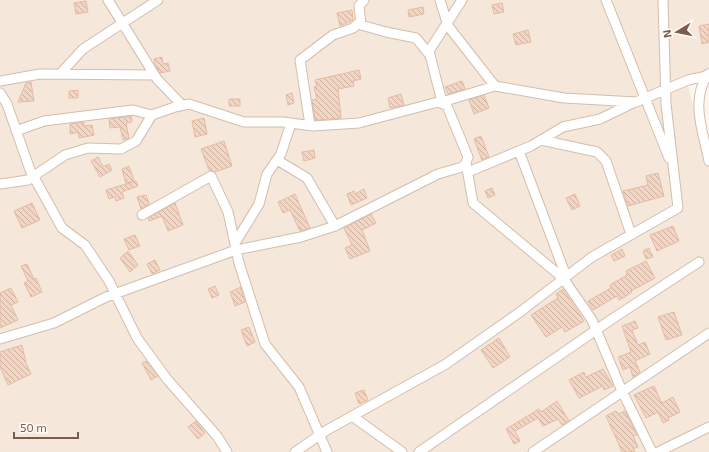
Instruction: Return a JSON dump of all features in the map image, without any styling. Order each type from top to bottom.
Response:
[{"type":"street","points":[[108,0],[121,24],[154,75],[182,105]]},
{"type":"street","points":[[60,74],[83,49],[158,0]]},
{"type":"street","points":[[364,0],[359,6],[361,25],[416,38],[430,54]]},
{"type":"street","points":[[440,0],[448,26],[495,86]]},
{"type":"street","points":[[462,0],[429,51],[442,102],[447,106],[453,118],[468,157],[467,168],[474,203],[565,277]]},
{"type":"street","points":[[606,0],[674,170]]},
{"type":"street","points":[[295,452],[352,416],[446,364],[592,257],[678,208],[666,89],[663,0]]},
{"type":"street","points":[[310,125],[300,60],[311,50],[333,35],[353,28],[360,22]]},
{"type":"street","points":[[0,81],[40,74],[154,75]]},
{"type":"street","points":[[0,339],[54,323],[115,294],[235,247],[301,237],[335,226],[438,174],[462,167],[467,168],[519,151],[563,127],[600,119],[666,89],[708,74]]},
{"type":"street","points":[[708,74],[701,84],[697,104],[709,161]]},
{"type":"street","points":[[16,131],[44,121],[133,110],[152,115],[189,104],[244,122],[310,125],[359,123],[432,103],[442,102],[495,86],[564,98],[636,102]]},
{"type":"street","points":[[0,93],[7,104],[34,177],[62,228],[85,246],[110,281],[136,338],[167,380],[217,436],[227,452]]},
{"type":"street","points":[[0,184],[28,180],[65,155],[88,148],[121,149],[136,141],[152,115]]},
{"type":"street","points":[[235,247],[258,204],[267,174],[281,154],[291,123]]},
{"type":"street","points":[[541,140],[597,152],[606,161],[631,234]]},
{"type":"street","points":[[519,151],[565,277],[592,320],[622,391],[652,452]]},
{"type":"street","points":[[277,160],[307,178],[335,226]]},
{"type":"street","points":[[142,215],[211,176],[228,212],[235,247],[265,344],[299,387],[327,452]]},
{"type":"street","points":[[419,452],[596,330],[699,262]]},
{"type":"street","points":[[533,452],[709,333]]},
{"type":"street","points":[[352,416],[402,452]]},
{"type":"street","points":[[658,452],[708,427]]},
{"type":"shaded area","points":[[0,0],[709,0],[709,72],[686,79],[709,162],[709,452],[0,452]]},
{"type":"building","points":[[86,1],[88,12],[76,14],[74,3]]},
{"type":"building","points":[[502,3],[504,12],[494,14],[492,5]]},
{"type":"building","points":[[423,7],[424,14],[409,17],[408,10]]},
{"type":"building","points":[[352,10],[353,20],[340,26],[337,13]]},
{"type":"building","points":[[709,24],[709,42],[702,44],[699,26]]},
{"type":"building","points":[[528,30],[531,42],[516,45],[513,34]]},
{"type":"building","points":[[162,57],[163,64],[168,63],[170,71],[160,73],[155,65],[154,59]]},
{"type":"building","points":[[359,70],[361,79],[353,81],[354,86],[338,89],[341,118],[315,120],[312,100],[317,99],[314,87],[317,86],[315,80]]},
{"type":"building","points":[[462,81],[465,89],[448,94],[445,87]]},
{"type":"building","points":[[31,82],[34,101],[18,102],[26,83]]},
{"type":"building","points":[[78,90],[78,98],[69,98],[69,91]]},
{"type":"building","points":[[292,93],[294,103],[288,105],[286,95]]},
{"type":"building","points":[[401,94],[404,105],[390,108],[388,98]]},
{"type":"building","points":[[484,95],[489,108],[474,114],[469,100]]},
{"type":"building","points":[[229,99],[240,99],[240,106],[229,106]]},
{"type":"building","points":[[131,116],[132,122],[126,123],[129,138],[123,140],[120,127],[110,128],[109,119]]},
{"type":"building","points":[[204,118],[207,134],[195,137],[192,121]]},
{"type":"building","points":[[84,122],[84,126],[92,125],[94,135],[79,138],[78,132],[70,134],[70,124]]},
{"type":"building","points":[[481,136],[489,157],[482,160],[474,139]]},
{"type":"building","points":[[224,141],[232,166],[215,172],[209,170],[201,149]]},
{"type":"building","points":[[314,150],[315,158],[304,161],[302,152]]},
{"type":"building","points":[[98,157],[103,167],[109,164],[112,170],[100,177],[91,161]]},
{"type":"building","points":[[129,166],[134,181],[126,184],[122,169]]},
{"type":"building","points":[[658,173],[664,196],[628,206],[623,191],[648,185],[646,176]]},
{"type":"building","points":[[136,181],[138,186],[122,192],[124,198],[116,201],[115,197],[109,199],[106,190]]},
{"type":"building","points":[[492,188],[495,195],[488,198],[485,191]]},
{"type":"building","points":[[364,189],[367,198],[351,205],[347,194],[354,191],[355,194]]},
{"type":"building","points":[[295,194],[310,228],[300,231],[290,210],[283,213],[278,202]]},
{"type":"building","points":[[575,194],[580,206],[572,210],[566,198]]},
{"type":"building","points":[[146,195],[149,204],[141,209],[137,197]]},
{"type":"building","points":[[32,203],[40,220],[22,228],[14,211]]},
{"type":"building","points":[[175,203],[183,225],[168,231],[162,216],[149,221],[148,218]]},
{"type":"building","points":[[371,214],[376,223],[362,230],[370,251],[350,259],[345,248],[352,245],[344,228]]},
{"type":"building","points":[[673,226],[679,241],[657,251],[650,235]]},
{"type":"building","points":[[135,235],[140,246],[129,250],[124,239]]},
{"type":"building","points":[[649,248],[653,257],[646,259],[643,251]]},
{"type":"building","points":[[622,249],[625,256],[614,261],[611,255]]},
{"type":"building","points":[[128,251],[138,265],[130,272],[120,258]]},
{"type":"building","points":[[155,260],[160,270],[152,274],[147,264]]},
{"type":"building","points":[[646,261],[655,278],[631,291],[632,292],[623,298],[619,300],[617,296],[593,310],[588,301],[611,288],[610,285],[627,275],[626,271]]},
{"type":"building","points":[[27,264],[34,279],[36,278],[42,292],[31,297],[24,283],[28,281],[21,266]]},
{"type":"building","points":[[215,286],[219,295],[212,298],[208,289]]},
{"type":"building","points":[[241,287],[245,302],[235,306],[230,292]]},
{"type":"building","points":[[11,288],[18,302],[11,305],[18,320],[0,328],[0,293]]},
{"type":"building","points":[[563,289],[584,321],[565,332],[562,327],[546,337],[531,315],[558,298],[556,294]]},
{"type":"building","points":[[674,312],[682,335],[666,340],[658,317]]},
{"type":"building","points":[[635,321],[638,328],[632,330],[638,345],[645,342],[650,354],[635,361],[640,372],[633,377],[630,367],[623,370],[618,357],[631,352],[622,326]]},
{"type":"building","points":[[249,327],[255,342],[247,346],[241,330]]},
{"type":"building","points":[[499,338],[510,357],[493,368],[481,350]]},
{"type":"building","points":[[22,345],[26,363],[31,374],[8,385],[0,367],[0,352]]},
{"type":"building","points":[[146,361],[158,376],[151,380],[142,363]]},
{"type":"building","points":[[603,369],[613,386],[604,390],[603,386],[579,398],[569,380],[584,372],[586,377]]},
{"type":"building","points":[[654,386],[662,403],[673,397],[680,412],[668,418],[669,420],[663,423],[658,412],[646,418],[634,395]]},
{"type":"building","points":[[364,390],[368,400],[359,404],[355,393]]},
{"type":"building","points":[[557,401],[569,421],[562,425],[558,419],[543,426],[538,418],[515,431],[520,441],[514,444],[506,429],[539,409],[541,412]]},
{"type":"building","points":[[616,411],[618,414],[625,411],[637,435],[633,436],[638,447],[633,449],[635,452],[622,452],[606,416]]},
{"type":"building","points":[[196,421],[205,433],[198,439],[188,427]]}]
